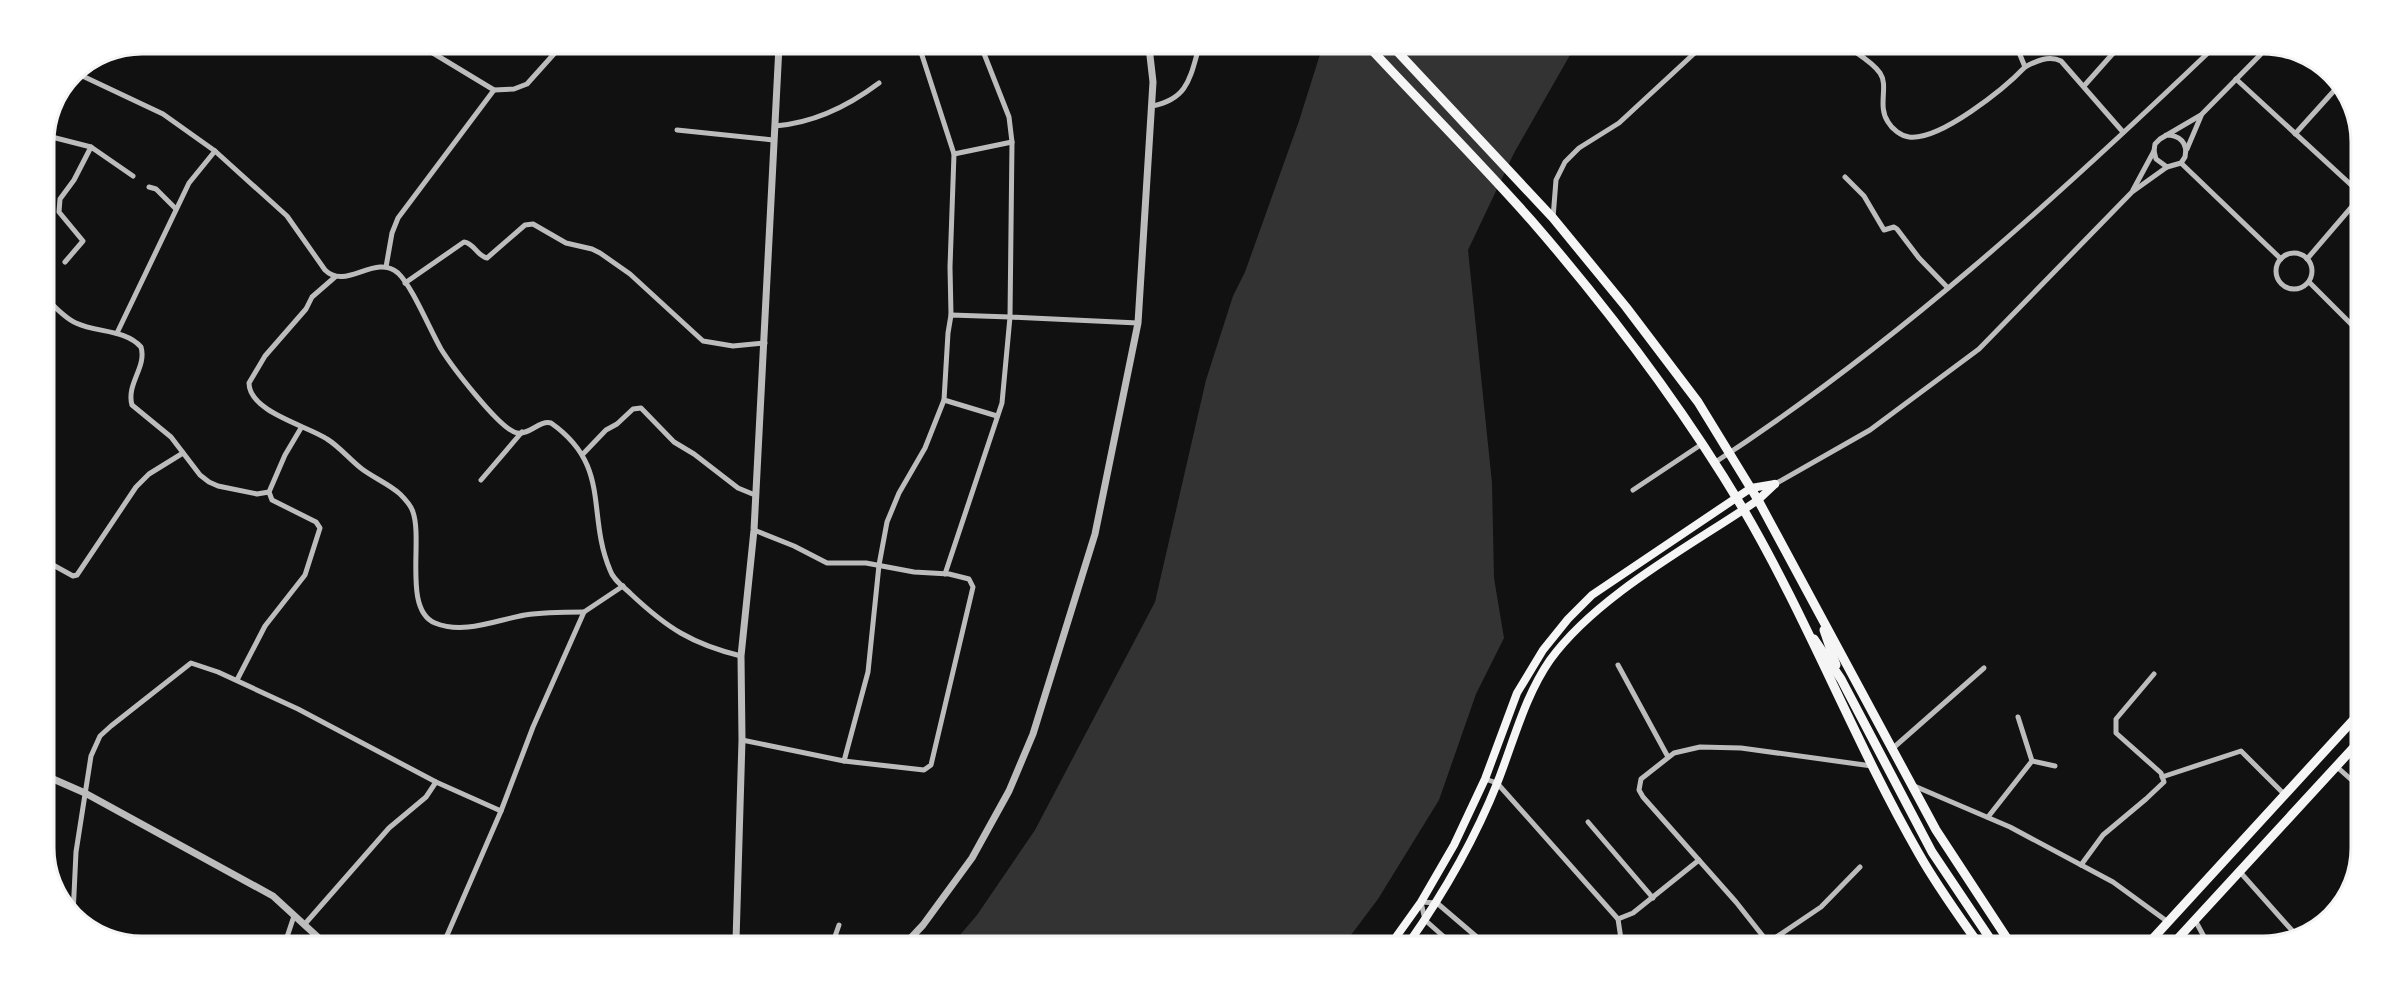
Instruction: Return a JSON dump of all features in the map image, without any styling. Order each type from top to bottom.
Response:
[{"type":"main road","points":[[1376,54],[1530,219],[1616,322],[1702,444],[1743,510],[1803,622],[1872,766],[1920,856],[1974,936]]},
{"type":"main road","points":[[1400,54],[1544,207],[1664,356],[1731,452],[1836,642],[1935,830],[2005,936]]},
{"type":"main road","points":[[1397,936],[1421,902],[1454,845],[1485,779],[1517,693],[1529,670],[1568,619],[1592,595],[1751,488],[1775,484]]},
{"type":"main road","points":[[1414,936],[1437,903],[1465,852],[1497,783],[1529,697],[1552,658],[1577,628],[1602,606],[1631,584],[1758,500],[1775,484]]},
{"type":"main road","points":[[1819,614],[1841,679]]},
{"type":"main road","points":[[1803,622],[1841,679],[1932,852],[1988,936]]},
{"type":"main road","points":[[2155,936],[2351,722]]},
{"type":"main road","points":[[2180,936],[2351,751]]},
{"type":"street","points":[[435,54],[494,90],[514,89],[527,84],[554,54]]},
{"type":"street","points":[[736,936],[742,740],[741,656],[754,530],[778,54]]},
{"type":"street","points":[[844,761],[868,672],[879,565],[891,509],[922,453],[944,400],[951,315],[950,267],[954,154],[921,54]]},
{"type":"street","points":[[945,574],[1004,392],[1010,317],[1012,142],[1009,117],[984,54]]},
{"type":"street","points":[[913,936],[972,858],[1009,791],[1033,734],[1095,534],[1138,323],[1152,106],[1153,72],[1150,54]]},
{"type":"street","points":[[1152,106],[1167,103],[1181,92],[1186,86],[1197,54]]},
{"type":"street","points":[[1553,218],[1556,180],[1565,162],[1580,148],[1619,123],[1694,54]]},
{"type":"street","points":[[1858,54],[1872,65],[1882,77],[1882,107],[1888,123],[1900,134],[1911,138],[1927,134],[1970,112],[2001,90],[2025,67],[2039,60],[2057,58],[2123,132]]},
{"type":"street","points":[[2020,54],[2025,67]]},
{"type":"street","points":[[2084,86],[2112,54]]},
{"type":"street","points":[[1714,463],[1868,352],[1948,288],[2207,54]]},
{"type":"street","points":[[2132,192],[2160,138],[2201,115],[2261,54]]},
{"type":"street","points":[[84,77],[163,114],[215,151],[287,216],[325,270],[335,277]]},
{"type":"street","points":[[2236,79],[2351,186]]},
{"type":"street","points":[[774,126],[809,121],[831,113],[879,83]]},
{"type":"street","points":[[386,267],[392,233],[398,218],[494,90]]},
{"type":"street","points":[[2295,134],[2334,91]]},
{"type":"street","points":[[2181,163],[2201,115]]},
{"type":"street","points":[[677,130],[773,140]]},
{"type":"street","points":[[2166,135],[2180,138],[2186,150]]},
{"type":"street","points":[[55,138],[91,147],[133,176]]},
{"type":"street","points":[[954,154],[1012,142]]},
{"type":"street","points":[[65,262],[83,241],[59,212],[60,199],[74,180],[91,147]]},
{"type":"street","points":[[117,333],[189,183],[215,151]]},
{"type":"street","points":[[2154,152],[2156,159],[2167,167]]},
{"type":"street","points":[[1775,484],[1870,430],[1979,349],[2132,192],[2167,167],[2181,163]]},
{"type":"street","points":[[2181,163],[2282,259]]},
{"type":"street","points":[[1845,177],[1864,196],[1884,231],[1894,227],[1897,229],[1919,258],[1948,288]]},
{"type":"street","points":[[149,187],[156,189],[176,209]]},
{"type":"street","points":[[2307,259],[2351,207]]},
{"type":"street","points":[[405,283],[464,242],[488,258],[525,225],[533,224],[566,243],[600,253],[630,274],[704,341],[733,346],[765,343]]},
{"type":"street","points":[[2297,254],[2307,259],[2312,270],[2308,282],[2299,289],[2282,285],[2278,281],[2276,269],[2282,259],[2297,254]]},
{"type":"street","points":[[522,432],[515,432],[505,426],[478,398],[442,351],[398,273],[386,267],[335,277],[312,297],[306,309],[265,356],[249,383],[251,393],[258,401],[274,413],[329,440],[362,469],[399,493],[411,506],[416,530],[417,600],[422,612],[434,623],[464,627],[485,625],[523,615],[584,612],[623,586]]},
{"type":"street","points":[[2308,282],[2351,324]]},
{"type":"street","points":[[54,304],[76,323],[117,333],[137,342],[143,353],[131,390],[132,405],[171,436],[200,475],[218,486],[257,494],[269,492]]},
{"type":"street","points":[[951,315],[1138,323]]},
{"type":"street","points":[[944,400],[997,416]]},
{"type":"street","points":[[583,454],[606,430],[617,424],[633,409],[641,408],[674,442],[694,453],[738,488],[755,495]]},
{"type":"street","points":[[481,480],[522,432],[543,422],[552,423],[575,443],[583,454],[591,473],[608,567],[612,576],[659,620],[676,632],[710,648],[741,656]]},
{"type":"street","points":[[237,680],[265,626],[305,575],[320,528],[316,522],[272,500],[269,492],[285,455],[302,428]]},
{"type":"street","points":[[1633,490],[1702,444]]},
{"type":"street","points":[[54,566],[73,576],[77,575],[136,487],[149,474],[183,453]]},
{"type":"street","points":[[742,740],[844,761],[924,770],[932,765],[973,586],[969,579],[945,574],[914,572],[866,563],[827,563],[794,546],[754,530]]},
{"type":"street","points":[[447,936],[501,811],[533,727],[584,612]]},
{"type":"street","points":[[74,903],[76,852],[85,793],[91,756],[100,736],[191,663],[237,680],[298,709],[436,782],[501,811]]},
{"type":"street","points":[[1618,664],[1668,757]]},
{"type":"street","points":[[1892,749],[1984,668]]},
{"type":"street","points":[[2081,865],[2103,834],[2146,800],[2164,782],[2162,777],[2116,733],[2116,719],[2154,674]]},
{"type":"street","points":[[2018,717],[2032,761]]},
{"type":"street","points":[[1763,936],[1643,797],[1639,790],[1641,779],[1679,751],[1700,747],[1726,747],[1872,766]]},
{"type":"street","points":[[2162,777],[2241,751],[2285,795]]},
{"type":"street","points":[[2032,761],[2055,766]]},
{"type":"street","points":[[1988,817],[2032,761]]},
{"type":"street","points":[[2337,767],[2351,779]]},
{"type":"street","points":[[54,779],[85,793],[273,896],[316,936]]},
{"type":"street","points":[[1485,779],[1497,783],[1618,919],[1621,936]]},
{"type":"street","points":[[304,925],[389,828],[426,797],[436,782]]},
{"type":"street","points":[[1910,784],[1988,817],[2081,865],[2123,889],[2168,922]]},
{"type":"street","points":[[1588,822],[1653,898]]},
{"type":"street","points":[[1618,919],[1626,917],[1653,898],[1699,860]]},
{"type":"street","points":[[1779,936],[1821,906],[1860,867]]},
{"type":"street","points":[[2240,872],[2292,931]]},
{"type":"street","points":[[1443,936],[1425,920],[1421,902],[1437,903],[1476,936]]},
{"type":"street","points":[[287,936],[294,916]]},
{"type":"street","points":[[2195,920],[2204,936]]},
{"type":"street","points":[[835,936],[839,925]]},
{"type":"shaded area","points":[[1320,54],[1571,54],[1514,153],[1468,250],[1492,483],[1494,578],[1504,638],[1476,694],[1439,800],[1378,899],[1350,936],[959,936],[977,915],[1035,830],[1155,602],[1206,380],[1233,296],[1245,272],[1299,121]]}]
